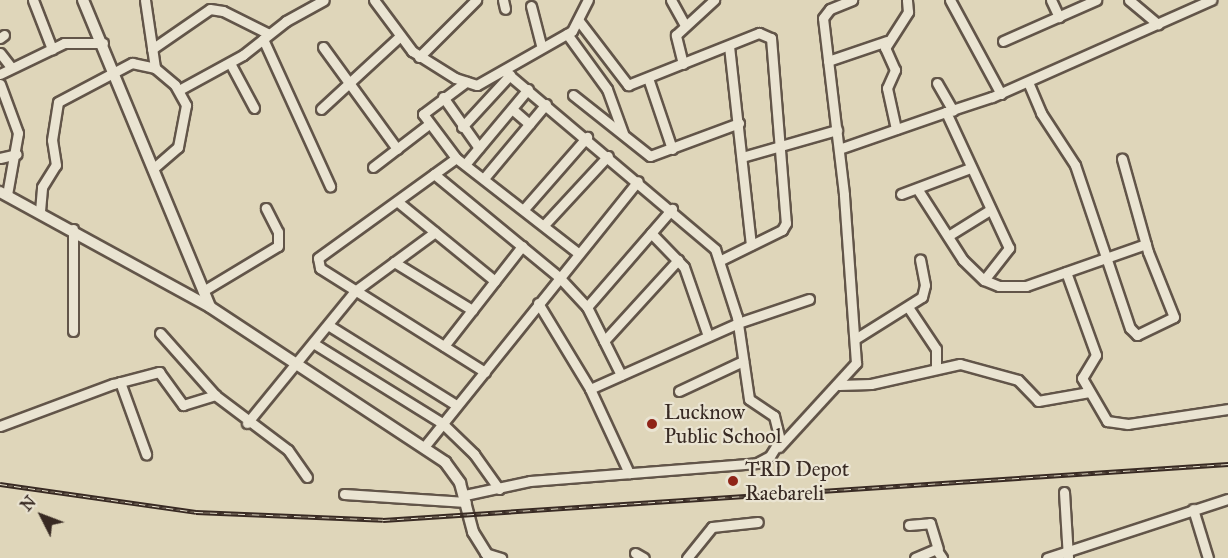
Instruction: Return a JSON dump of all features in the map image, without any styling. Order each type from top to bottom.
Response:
[{"type":"street","points":[[33,0],[52,49]]},
{"type":"street","points":[[83,0],[115,71],[210,307]]},
{"type":"street","points":[[145,0],[155,68]]},
{"type":"street","points":[[178,90],[230,63],[266,36],[324,0]]},
{"type":"street","points":[[374,0],[399,37],[419,57],[466,82],[484,84],[507,73]]},
{"type":"street","points":[[419,57],[476,0]]},
{"type":"street","points":[[462,127],[507,73],[542,45],[567,34],[579,21],[588,0]]},
{"type":"street","points":[[671,0],[685,25]]},
{"type":"street","points":[[683,64],[676,39],[685,25],[714,0]]},
{"type":"street","points":[[344,494],[465,498],[530,481],[758,463],[777,448],[839,385],[855,363],[839,149],[825,14],[852,0]]},
{"type":"street","points":[[897,129],[887,88],[895,70],[885,53],[887,41],[908,12],[907,0]]},
{"type":"street","points":[[950,0],[1000,94]]},
{"type":"street","points":[[1050,0],[1059,17]]},
{"type":"street","points":[[1003,41],[1096,0]]},
{"type":"street","points":[[1130,0],[1158,24]]},
{"type":"street","points":[[839,149],[1000,94],[1211,0]]},
{"type":"street","points":[[531,6],[542,45]]},
{"type":"street","points":[[152,49],[210,9],[223,10],[266,36],[330,186]]},
{"type":"street","points":[[579,21],[623,83],[648,78],[763,33],[771,38],[782,147],[785,227],[721,260]]},
{"type":"street","points":[[567,34],[607,89],[624,134]]},
{"type":"street","points":[[321,109],[399,37]]},
{"type":"street","points":[[828,60],[887,41]]},
{"type":"street","points":[[0,74],[69,42],[103,43]]},
{"type":"street","points":[[729,46],[751,246]]},
{"type":"street","points":[[323,47],[397,149]]},
{"type":"street","points":[[0,53],[11,67]]},
{"type":"street","points":[[40,211],[42,187],[56,165],[52,140],[58,102],[115,71],[138,62],[155,68],[178,90],[187,108],[178,147],[153,169]]},
{"type":"street","points":[[230,63],[254,108]]},
{"type":"street","points":[[507,73],[708,241],[721,260],[738,323],[751,402],[777,421],[777,448]]},
{"type":"street","points":[[648,78],[672,148]]},
{"type":"street","points":[[466,82],[423,112],[429,124],[456,158],[467,162],[578,253]]},
{"type":"street","points":[[1028,82],[1041,113],[1075,165],[1130,328],[1137,335],[1174,317],[1146,244],[1122,159]]},
{"type":"street","points":[[937,83],[970,168],[1009,248],[984,280]]},
{"type":"street","points":[[0,84],[16,124],[17,154],[3,194],[73,229],[210,307],[424,447],[453,471],[465,498],[473,532],[487,555],[501,558]]},
{"type":"street","points":[[467,162],[528,89]]},
{"type":"street","points":[[573,94],[650,156],[739,123]]},
{"type":"street","points":[[443,97],[479,148]]},
{"type":"street","points":[[485,177],[546,104]]},
{"type":"street","points":[[512,109],[530,124]]},
{"type":"street","points":[[373,167],[429,124]]},
{"type":"street","points":[[742,157],[837,130]]},
{"type":"street","points":[[524,209],[586,137]]},
{"type":"street","points":[[0,158],[17,154]]},
{"type":"street","points":[[544,225],[608,156]]},
{"type":"street","points":[[456,158],[399,202],[318,258],[320,268],[485,372]]},
{"type":"street","points":[[901,194],[918,190],[970,168]]},
{"type":"street","points":[[434,174],[559,277],[587,307],[621,375]]},
{"type":"street","points":[[424,447],[578,253],[638,182]]},
{"type":"street","points":[[918,190],[948,236],[984,280],[999,286],[1026,286],[1146,244]]},
{"type":"street","points":[[399,202],[495,281]]},
{"type":"street","points":[[203,291],[278,246],[278,232],[266,208]]},
{"type":"street","points":[[587,307],[672,209]]},
{"type":"street","points":[[948,236],[990,210]]},
{"type":"street","points":[[73,229],[73,331]]},
{"type":"street","points":[[247,423],[356,291],[435,232]]},
{"type":"street","points":[[651,233],[678,260],[708,336]]},
{"type":"street","points":[[444,346],[522,246]]},
{"type":"street","points":[[855,339],[908,307],[925,291],[920,259]]},
{"type":"street","points":[[604,341],[678,260]]},
{"type":"street","points":[[394,262],[472,310]]},
{"type":"street","points":[[1066,272],[1096,355],[1081,374],[1101,415],[1116,422],[1228,409]]},
{"type":"street","points":[[590,389],[738,323],[808,299]]},
{"type":"street","points":[[538,303],[590,389],[629,473]]},
{"type":"street","points":[[908,307],[936,349],[936,368]]},
{"type":"street","points":[[328,325],[456,405]]},
{"type":"street","points":[[160,333],[214,395],[247,423],[288,450],[308,477]]},
{"type":"street","points":[[313,343],[442,423],[474,454],[500,489]]},
{"type":"street","points":[[679,391],[744,361]]},
{"type":"street","points":[[839,385],[871,384],[960,364],[1011,377],[1038,401],[1089,392]]},
{"type":"street","points":[[0,426],[120,382],[159,372],[183,405],[214,395]]},
{"type":"street","points":[[120,382],[146,454]]},
{"type":"street","points":[[1064,492],[1068,553]]},
{"type":"street","points":[[1047,558],[1068,553],[1193,509],[1228,500]]},
{"type":"street","points":[[1193,509],[1208,558]]},
{"type":"street","points":[[687,558],[712,527],[758,522]]},
{"type":"street","points":[[909,525],[930,523],[940,554],[915,558]]},
{"type":"street","points":[[634,553],[644,558]]},
{"type":"railway","points":[[0,484],[196,512],[383,520],[1228,464]]},
{"type":"place","name":"Lucknow Public School","points":[[652,424]]},
{"type":"place","name":"TRD Depot Raebareli","points":[[733,481]]}]
